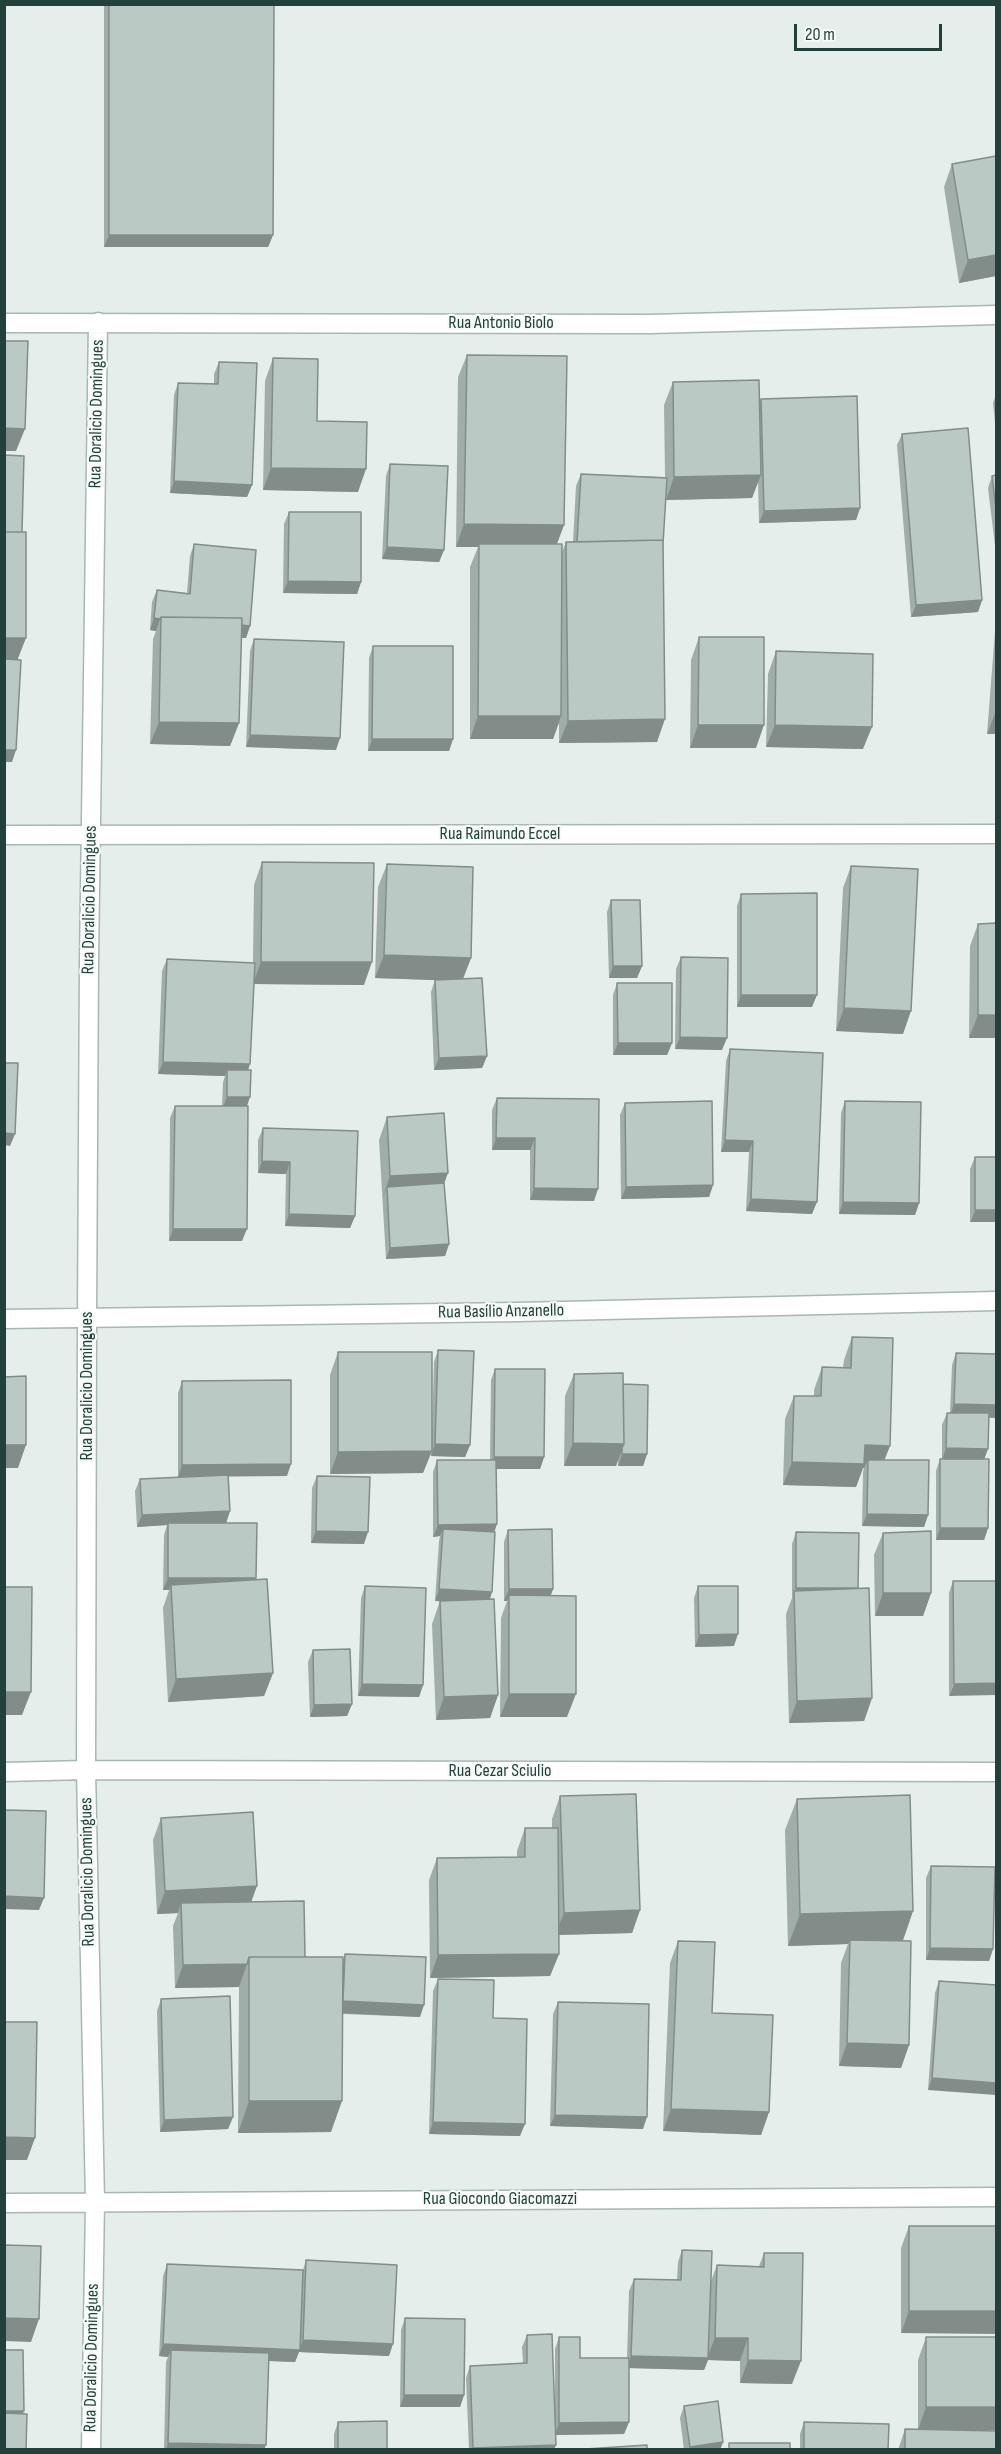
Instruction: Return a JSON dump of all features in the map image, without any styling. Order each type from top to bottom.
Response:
[{"type":"street","name":"Rua Antonio Biolo","points":[[4,323],[650,324],[996,315]]},
{"type":"street","name":"Rua Doralicio Domingues","points":[[91,2450],[95,2201],[86,1770],[87,1318],[98,322]]},
{"type":"street","name":"Rua Raimundo Eccel","points":[[4,835],[996,834]]},
{"type":"street","name":"Rua Basílio Anzanello","points":[[4,1319],[518,1312],[996,1301]]},
{"type":"street","name":"Rua Cezar Sciulio","points":[[4,1772],[86,1770],[996,1772]]},
{"type":"street","name":"Rua Giocondo Giacomazzi","points":[[4,2203],[996,2197]]},
{"type":"building","points":[[109,4],[274,4],[273,235],[109,235]]},
{"type":"building","points":[[996,156],[996,255],[968,260],[952,164]]},
{"type":"building","points":[[4,341],[28,341],[25,429],[4,428]]},
{"type":"building","points":[[467,355],[567,356],[564,525],[464,524]]},
{"type":"building","points":[[273,358],[318,359],[317,421],[367,422],[366,469],[271,468]]},
{"type":"building","points":[[219,362],[257,363],[252,485],[174,481],[178,383],[218,384]]},
{"type":"building","points":[[759,380],[761,475],[674,477],[673,382]]},
{"type":"building","points":[[857,396],[860,508],[764,511],[761,399]]},
{"type":"building","points":[[968,428],[982,600],[916,605],[902,434]]},
{"type":"building","points":[[4,455],[24,456],[22,532],[4,532]]},
{"type":"building","points":[[390,464],[448,466],[444,550],[387,547]]},
{"type":"building","points":[[581,474],[667,478],[663,544],[663,540],[577,542]]},
{"type":"building","points":[[996,475],[996,509],[992,476]]},
{"type":"building","points":[[289,512],[361,512],[361,582],[288,581]]},
{"type":"building","points":[[4,532],[26,532],[26,638],[4,638]]},
{"type":"building","points":[[663,540],[665,719],[568,721],[566,542]]},
{"type":"building","points":[[194,544],[256,550],[250,626],[242,625],[242,618],[154,618],[157,590],[190,594]]},
{"type":"building","points":[[479,544],[562,544],[561,716],[478,716]]},
{"type":"building","points":[[161,617],[242,618],[239,723],[159,722]]},
{"type":"building","points":[[699,637],[764,637],[764,725],[698,725]]},
{"type":"building","points":[[254,639],[344,642],[340,738],[250,735]]},
{"type":"building","points":[[373,646],[453,646],[453,739],[372,739]]},
{"type":"building","points":[[776,651],[873,654],[872,727],[775,725]]},
{"type":"building","points":[[4,659],[21,660],[16,750],[4,750]]},
{"type":"building","points":[[262,862],[374,863],[372,962],[261,962]]},
{"type":"building","points":[[387,864],[473,867],[471,958],[384,955]]},
{"type":"building","points":[[851,866],[918,869],[911,1011],[844,1008]]},
{"type":"building","points":[[817,893],[817,995],[741,995],[741,894]]},
{"type":"building","points":[[611,900],[640,900],[642,966],[613,966]]},
{"type":"building","points":[[996,923],[996,1015],[978,1015],[978,924]]},
{"type":"building","points":[[681,957],[728,958],[727,1038],[680,1037]]},
{"type":"building","points":[[167,959],[255,963],[250,1064],[163,1062]]},
{"type":"building","points":[[482,978],[487,1056],[439,1058],[435,980]]},
{"type":"building","points":[[617,983],[672,983],[672,1043],[618,1043]]},
{"type":"building","points":[[730,1049],[823,1053],[817,1202],[751,1199],[753,1141],[725,1140]]},
{"type":"building","points":[[4,1063],[18,1063],[15,1134],[4,1133]]},
{"type":"building","points":[[227,1070],[251,1070],[250,1097],[227,1097]]},
{"type":"building","points":[[497,1098],[599,1099],[598,1189],[534,1188],[535,1138],[496,1138]]},
{"type":"building","points":[[712,1101],[713,1185],[626,1187],[625,1103]]},
{"type":"building","points":[[845,1101],[921,1102],[919,1203],[843,1202]]},
{"type":"building","points":[[175,1106],[248,1106],[247,1229],[173,1229]]},
{"type":"building","points":[[444,1113],[448,1173],[390,1176],[387,1117]]},
{"type":"building","points":[[263,1128],[358,1131],[355,1216],[289,1214],[290,1162],[262,1161]]},
{"type":"building","points":[[975,1157],[996,1157],[996,1210],[975,1210]]},
{"type":"building","points":[[444,1183],[449,1244],[390,1248],[387,1187]]},
{"type":"building","points":[[852,1337],[893,1338],[890,1446],[865,1445],[864,1464],[792,1462],[794,1396],[821,1396],[822,1367],[851,1368]]},
{"type":"building","points":[[438,1350],[474,1351],[470,1445],[435,1444]]},
{"type":"building","points":[[338,1352],[432,1352],[432,1451],[338,1452]]},
{"type":"building","points":[[956,1353],[996,1354],[996,1405],[954,1404]]},
{"type":"building","points":[[495,1369],[545,1369],[544,1457],[494,1457]]},
{"type":"building","points":[[623,1373],[624,1444],[573,1443],[574,1374]]},
{"type":"building","points":[[26,1376],[26,1445],[4,1445],[4,1377]]},
{"type":"building","points":[[291,1380],[291,1464],[182,1465],[182,1381]]},
{"type":"building","points":[[623,1384],[648,1385],[647,1454],[622,1454],[624,1444]]},
{"type":"building","points":[[947,1413],[989,1413],[988,1449],[946,1448]]},
{"type":"building","points":[[940,1459],[989,1459],[988,1528],[940,1528]]},
{"type":"building","points":[[437,1460],[496,1460],[497,1524],[438,1525]]},
{"type":"building","points":[[868,1460],[929,1460],[928,1515],[867,1514]]},
{"type":"building","points":[[228,1475],[230,1511],[142,1515],[140,1479]]},
{"type":"building","points":[[317,1476],[370,1477],[368,1532],[316,1531]]},
{"type":"building","points":[[168,1523],[257,1523],[256,1578],[168,1578]]},
{"type":"building","points":[[443,1529],[495,1532],[492,1592],[439,1589]]},
{"type":"building","points":[[552,1529],[553,1589],[509,1589],[508,1530]]},
{"type":"building","points":[[931,1531],[931,1593],[883,1593],[883,1533]]},
{"type":"building","points":[[796,1532],[859,1533],[858,1588],[796,1588]]},
{"type":"building","points":[[267,1579],[273,1673],[176,1679],[171,1585]]},
{"type":"building","points":[[953,1581],[996,1581],[996,1683],[954,1684]]},
{"type":"building","points":[[365,1586],[426,1588],[423,1685],[362,1684]]},
{"type":"building","points":[[698,1586],[738,1586],[738,1634],[699,1635]]},
{"type":"building","points":[[4,1587],[32,1587],[31,1692],[4,1692]]},
{"type":"building","points":[[869,1588],[872,1698],[797,1701],[794,1591]]},
{"type":"building","points":[[509,1595],[576,1596],[576,1694],[509,1694]]},
{"type":"building","points":[[494,1599],[498,1695],[444,1697],[440,1601]]},
{"type":"building","points":[[350,1649],[352,1704],[314,1705],[313,1650]]},
{"type":"building","points":[[636,1794],[640,1910],[564,1913],[560,1796]]},
{"type":"building","points":[[910,1795],[913,1911],[800,1914],[797,1799]]},
{"type":"building","points":[[4,1810],[46,1811],[44,1898],[4,1896]]},
{"type":"building","points":[[253,1812],[257,1886],[165,1891],[161,1818]]},
{"type":"building","points":[[525,1828],[558,1828],[559,1954],[438,1955],[437,1858],[525,1857]]},
{"type":"building","points":[[931,1866],[995,1867],[993,1949],[930,1948]]},
{"type":"building","points":[[304,1901],[305,1957],[249,1957],[247,1964],[183,1965],[181,1903]]},
{"type":"building","points":[[850,1940],[911,1941],[909,2045],[847,2043]]},
{"type":"building","points":[[678,1941],[715,1942],[712,2013],[773,2015],[769,2112],[671,2109]]},
{"type":"building","points":[[345,1954],[426,1957],[424,2005],[343,2001]]},
{"type":"building","points":[[249,1957],[343,1957],[342,2101],[249,2101]]},
{"type":"building","points":[[438,1979],[494,1980],[493,2018],[527,2019],[525,2124],[433,2122]]},
{"type":"building","points":[[939,1981],[996,1985],[996,2083],[932,2078]]},
{"type":"building","points":[[230,1996],[233,2117],[164,2120],[161,1999]]},
{"type":"building","points":[[558,2002],[649,2004],[647,2117],[555,2115]]},
{"type":"building","points":[[4,2022],[37,2022],[35,2138],[4,2137]]},
{"type":"building","points":[[909,2226],[996,2226],[996,2311],[909,2311]]},
{"type":"building","points":[[4,2245],[41,2246],[39,2319],[4,2318]]},
{"type":"building","points":[[682,2250],[712,2251],[708,2358],[631,2356],[634,2279],[681,2280]]},
{"type":"building","points":[[764,2253],[803,2253],[801,2361],[748,2360],[748,2338],[715,2338],[717,2265],[764,2267]]},
{"type":"building","points":[[306,2260],[397,2265],[393,2344],[303,2340]]},
{"type":"building","points":[[167,2264],[303,2270],[300,2350],[163,2344]]},
{"type":"building","points":[[405,2318],[465,2319],[464,2395],[404,2395]]},
{"type":"building","points":[[552,2334],[556,2445],[473,2448],[470,2366],[527,2363],[527,2335]]},
{"type":"building","points":[[559,2337],[580,2337],[580,2358],[629,2358],[629,2422],[559,2423]]},
{"type":"building","points":[[926,2337],[996,2337],[996,2407],[926,2407]]},
{"type":"building","points":[[4,2350],[23,2350],[24,2411],[4,2411]]},
{"type":"building","points":[[171,2350],[269,2353],[266,2445],[168,2443]]},
{"type":"building","points":[[718,2401],[723,2442],[690,2447],[684,2406]]},
{"type":"building","points":[[4,2413],[27,2414],[26,2450],[4,2450]]},
{"type":"building","points":[[387,2421],[387,2450],[338,2450],[338,2422]]},
{"type":"building","points":[[804,2422],[889,2424],[888,2450],[804,2450]]},
{"type":"building","points":[[905,2429],[996,2431],[996,2450],[905,2450]]},
{"type":"building","points":[[729,2443],[790,2443],[790,2450],[729,2450]]},
{"type":"building","points":[[647,2445],[647,2450],[570,2450]]},
{"type":"building","points":[[169,2448],[261,2448],[261,2450],[169,2450]]}]
